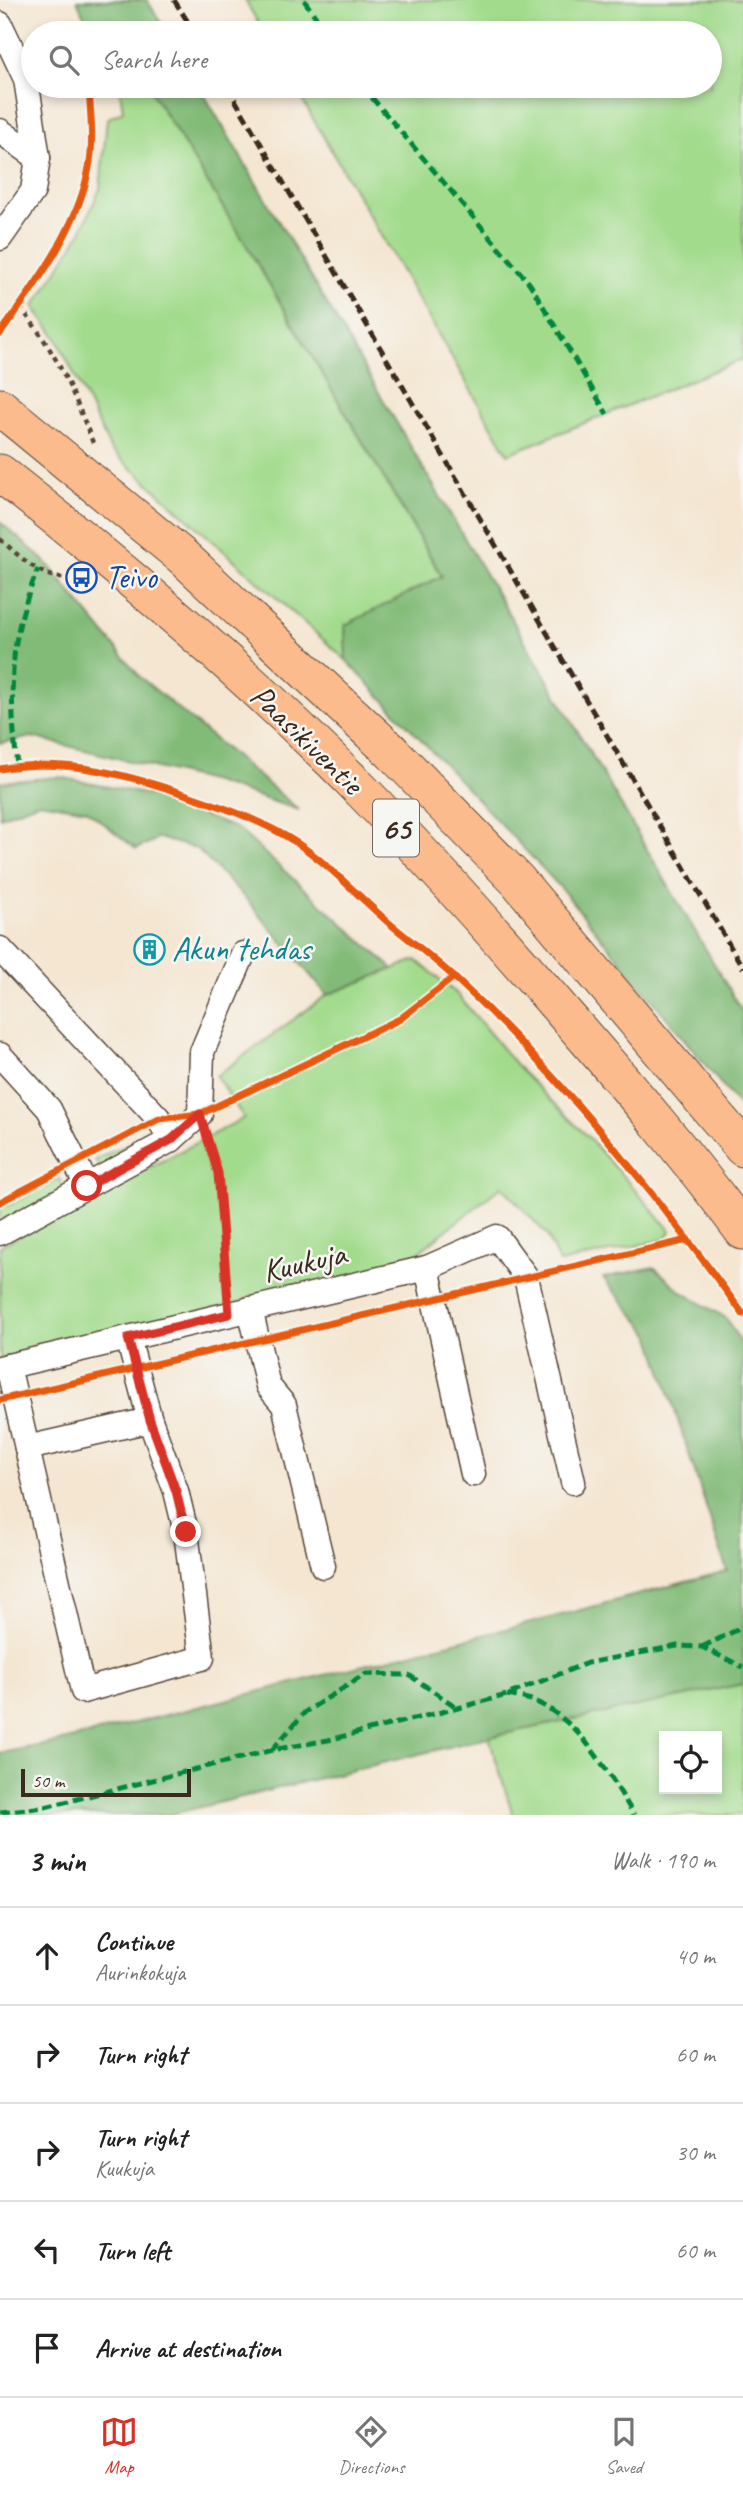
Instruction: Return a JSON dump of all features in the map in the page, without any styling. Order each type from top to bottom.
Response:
[{"type":"highway","name":"Paasikiventie","points":[[0,407],[183,557],[392,752],[517,880],[743,1148]]},
{"type":"highway","name":"Paasikiventie","points":[[0,473],[125,573],[274,706],[364,793],[478,914],[610,1066],[716,1194],[743,1231]]},
{"type":"street","points":[[3,40],[21,71]]},
{"type":"street","points":[[0,238],[33,191],[38,159],[29,98]]},
{"type":"street","points":[[0,131],[38,159]]},
{"type":"street","points":[[1,950],[159,1119],[171,1140]]},
{"type":"street","points":[[0,1233],[171,1140],[200,1114],[202,1052],[243,954]]},
{"type":"street","points":[[0,1055],[49,1109],[87,1186]]},
{"type":"street","name":"Kuukuja","points":[[4,1367],[428,1268],[496,1237],[526,1277],[573,1482]]},
{"type":"street","points":[[428,1268],[473,1474]]},
{"type":"street","points":[[239,1312],[268,1386],[284,1405],[324,1566]]},
{"type":"street","points":[[4,1367],[27,1448],[83,1690],[202,1658],[186,1532],[176,1491],[150,1420],[128,1338]]},
{"type":"street","points":[[27,1448],[150,1420]]},
{"type":"path","points":[[13,316],[27,295]]},
{"type":"path","points":[[20,307],[43,335],[68,378],[93,443]]},
{"type":"path","points":[[0,539],[29,564],[51,576],[69,580],[82,577]]},
{"type":"path","points":[[200,1114],[218,1173],[239,1312]]},
{"type":"green space","points":[[77,0],[147,0],[160,21],[86,21]]},
{"type":"green space","points":[[245,0],[743,0],[743,359],[508,454],[301,98],[722,98],[722,21],[257,21]]},
{"type":"green space","points":[[121,98],[155,98],[245,243],[442,577],[345,625],[346,660],[111,450],[56,337],[34,307],[80,234],[100,189],[107,119],[123,111]]},
{"type":"green space","points":[[155,98],[206,98],[743,1013],[743,1111],[560,887],[346,660],[345,625],[442,576],[245,243]]},
{"type":"green space","points":[[0,522],[44,560],[140,677],[299,810],[214,782],[32,737],[0,743]]},
{"type":"green space","points":[[59,777],[149,795],[238,829],[393,969],[327,995],[247,900],[197,849],[159,838],[136,849],[87,810],[39,802],[0,817],[0,782]]},
{"type":"green space","points":[[416,960],[457,994],[522,1072],[592,1141],[671,1231],[666,1239],[559,1263],[547,1235],[502,1186],[405,1263],[0,1359],[0,1246],[244,1118],[216,1076],[327,995]]},
{"type":"green space","points":[[147,1135],[144,1146],[101,1170],[95,1160]]},
{"type":"green space","points":[[59,1179],[66,1190],[0,1223],[0,1209]]},
{"type":"green space","points":[[654,1267],[682,1292],[726,1318],[743,1346],[743,1684],[489,1737],[168,1815],[0,1815],[0,1753],[59,1742],[727,1571],[650,1334],[603,1278]]},
{"type":"green space","points":[[743,1684],[743,1815],[513,1815],[489,1737]]},
{"type":"railway","points":[[174,0],[187,21]]},
{"type":"railway","points":[[234,98],[743,968]]},
{"type":"marked path","points":[[304,0],[319,21]]},
{"type":"marked path","points":[[372,98],[530,284],[607,414]]},
{"type":"marked path","points":[[17,766],[13,710],[15,652],[24,609],[38,569]]},
{"type":"marked path","points":[[702,1647],[743,1627]]},
{"type":"marked path","points":[[0,1812],[45,1807],[272,1750],[328,1740],[458,1708],[507,1695],[587,1663],[677,1646],[702,1647],[743,1667]]},
{"type":"marked path","points":[[272,1750],[305,1712],[366,1674],[409,1675],[458,1708]]},
{"type":"marked path","points":[[507,1695],[534,1701],[551,1710],[580,1735],[634,1815]]},
{"type":"cycle path","points":[[0,334],[55,253],[77,209],[90,162],[92,134],[90,98]]},
{"type":"cycle path","points":[[0,769],[50,765],[124,776],[235,812],[297,843],[454,977],[533,1056],[607,1139],[743,1314]]},
{"type":"cycle path","points":[[0,1202],[159,1119],[200,1114],[400,1019],[454,977]]},
{"type":"cycle path","points":[[0,1400],[688,1240]]},
{"type":"place","name":"Teivo","points":[[82,577]]},
{"type":"place","name":"Akun tehdas","points":[[149,949]]},
{"type":"route","points":[[87,1186],[171,1140],[200,1114],[218,1173],[229,1314],[128,1338],[150,1420],[176,1491],[186,1532]]}]
